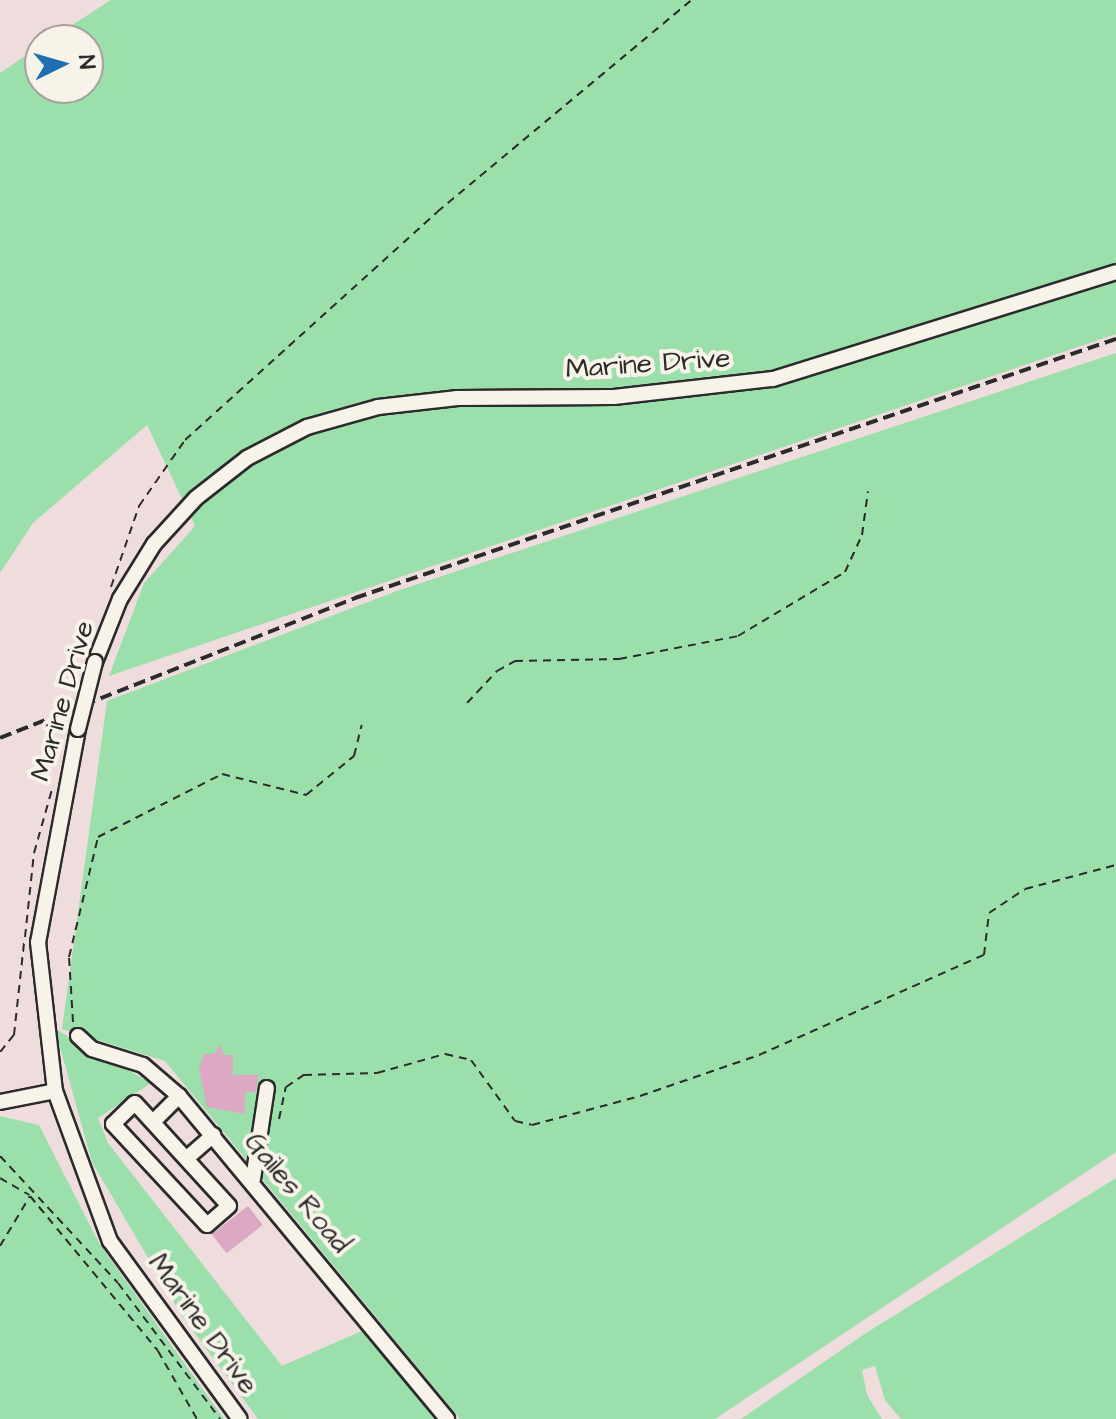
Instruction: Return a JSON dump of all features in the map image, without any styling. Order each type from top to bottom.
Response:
[{"type":"street","name":"Marine Drive","points":[[240,1419],[110,1241],[55,1091],[38,942],[78,729],[95,662],[120,599],[154,544],[196,498],[247,458],[307,427],[378,407],[441,400],[614,397],[773,379],[1116,272]]},
{"type":"street","name":"Gailes Road","points":[[78,1036],[92,1049],[143,1065],[179,1096],[253,1179],[447,1419]]},
{"type":"street","points":[[253,1179],[267,1088]]},
{"type":"street","points":[[0,1102],[55,1091]]},
{"type":"street","points":[[153,1122],[179,1096]]},
{"type":"street","points":[[135,1103],[187,1158],[229,1206],[207,1225],[113,1124],[135,1103]]},
{"type":"street","points":[[187,1158],[213,1135]]},
{"type":"path","points":[[108,594],[139,506],[185,440],[437,212],[691,0]]},
{"type":"path","points":[[467,703],[497,671],[515,661],[619,659],[738,636],[845,572],[862,535],[868,491]]},
{"type":"path","points":[[78,1036],[69,1005],[69,957],[98,837],[222,774],[306,795],[354,756],[362,725]]},
{"type":"path","points":[[279,1119],[286,1087],[304,1075],[377,1073],[445,1054],[471,1060],[515,1121],[532,1125],[640,1096],[759,1055],[984,955],[989,913],[1025,889],[1116,865]]},
{"type":"path","points":[[0,1156],[43,1197],[118,1283],[220,1419]]},
{"type":"path","points":[[0,1178],[37,1203],[158,1351],[197,1419]]},
{"type":"path","points":[[0,1246],[30,1196]]},
{"type":"path","points":[[37,1203],[43,1197]]},
{"type":"green space","points":[[111,0],[1116,0],[1116,334],[109,676],[144,583],[195,526],[147,425],[33,523],[0,573],[0,73],[24,57],[24,104],[104,104],[104,24],[74,24]]},
{"type":"green space","points":[[1116,353],[1116,1152],[715,1419],[460,1419],[165,1061],[62,1029],[107,701],[397,591]]},
{"type":"green space","points":[[55,1029],[151,1083],[98,1118],[108,1143],[282,1366],[364,1330],[434,1419],[258,1419],[182,1316],[92,1162]]},
{"type":"green space","points":[[0,1116],[39,1125],[99,1243],[224,1419],[0,1419]]},
{"type":"green space","points":[[1116,1178],[1116,1419],[901,1419],[885,1400],[875,1366],[862,1370],[867,1395],[882,1419],[741,1419],[866,1333]]},
{"type":"building","points":[[220,1044],[224,1055],[233,1055],[233,1075],[258,1075],[256,1092],[245,1092],[245,1114],[207,1107],[199,1069],[204,1054],[214,1054]]},
{"type":"building","points":[[248,1206],[263,1225],[227,1253],[212,1234]]},
{"type":"railway","points":[[0,738],[355,598],[1116,339]]}]
